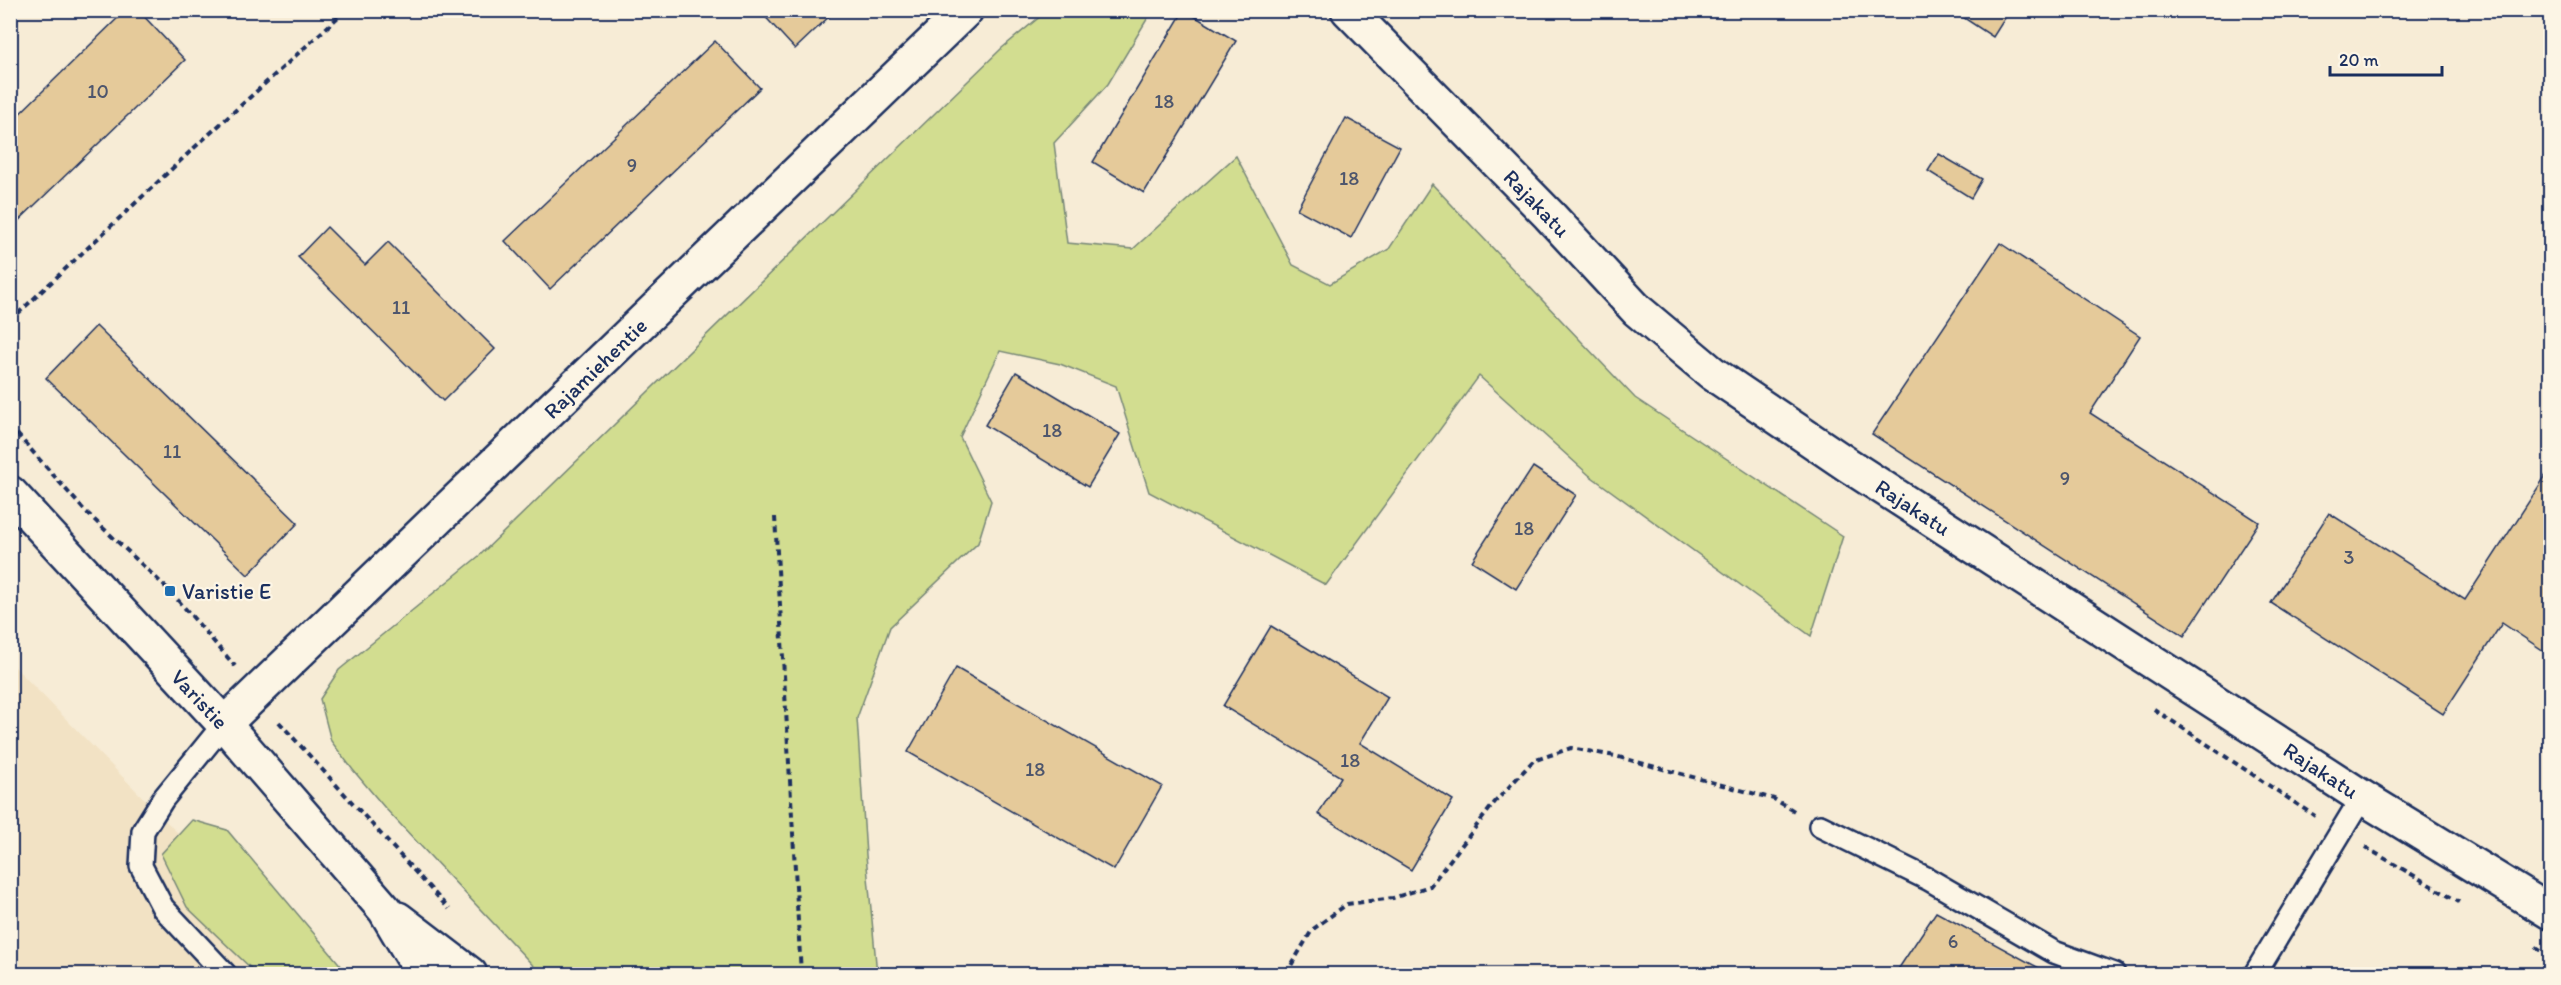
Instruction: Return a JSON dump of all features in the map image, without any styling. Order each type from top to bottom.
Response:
[{"type":"street","name":"Rajamiehentie","points":[[224,724],[966,10]]},
{"type":"street","name":"Rajakatu","points":[[1348,10],[1549,215],[1637,310],[1712,372],[1848,465],[2362,797],[2550,910]]},
{"type":"street","name":"Varistie","points":[[10,493],[224,724],[385,909],[423,975]]},
{"type":"street","name":"Varistie","points":[[385,909],[470,975]]},
{"type":"lane","points":[[224,724],[163,799],[143,831],[141,866],[163,908],[225,975]]},
{"type":"lane","points":[[2255,975],[2362,797]]},
{"type":"lane","points":[[1820,826],[1928,879],[2054,952],[2114,975]]},
{"type":"path","points":[[10,321],[194,148],[346,10]]},
{"type":"path","points":[[775,518],[801,975]]},
{"type":"path","points":[[1286,975],[1312,930],[1347,904],[1393,898],[1430,886],[1462,848],[1495,802],[1533,762],[1571,748],[1615,756],[1774,799],[1820,826]]},
{"type":"shaded area","points":[[11,663],[316,974],[11,974]]},
{"type":"green space","points":[[1048,10],[1152,11],[1108,84],[1054,143],[1067,243],[1133,249],[1236,156],[1293,265],[1330,284],[1389,249],[1432,184],[1635,398],[1843,536],[1811,636],[1589,475],[1479,376],[1326,585],[1149,492],[1116,386],[1060,364],[1000,351],[960,437],[991,501],[978,543],[890,627],[857,718],[877,974],[541,974],[385,808],[353,770],[331,741],[320,699],[339,670],[479,556],[1002,48]]},
{"type":"green space","points":[[192,820],[227,830],[348,974],[257,974],[187,907],[161,854]]},
{"type":"building","points":[[126,10],[138,10],[185,60],[10,229],[10,123]]},
{"type":"building","points":[[759,10],[836,10],[795,49]]},
{"type":"building","points":[[1184,10],[1236,41],[1144,193],[1093,162]]},
{"type":"building","points":[[1952,10],[2010,10],[1993,37]]},
{"type":"building","points":[[715,41],[760,88],[550,289],[505,241]]},
{"type":"building","points":[[1346,118],[1400,147],[1351,238],[1297,209]]},
{"type":"building","points":[[1939,154],[1982,179],[1971,198],[1928,171]]},
{"type":"building","points":[[327,227],[365,265],[388,242],[495,349],[443,401],[298,257]]},
{"type":"building","points":[[2000,243],[2140,336],[2090,413],[2259,522],[2184,636],[1872,434]]},
{"type":"building","points":[[96,326],[298,523],[248,575],[46,378]]},
{"type":"building","points":[[1016,372],[1120,434],[1088,487],[985,425]]},
{"type":"building","points":[[1533,467],[1576,495],[1516,589],[1472,561]]},
{"type":"building","points":[[2550,469],[2550,655],[2502,623],[2443,714],[2271,603],[2329,513],[2465,600]]},
{"type":"building","points":[[1271,626],[1388,697],[1360,743],[1453,800],[1411,870],[1318,814],[1341,777],[1223,706]]},
{"type":"building","points":[[956,668],[1162,786],[1114,870],[908,752]]},
{"type":"building","points":[[1936,912],[2050,974],[1904,974],[1897,971]]},
{"type":"place","name":"Varistie E","points":[[170,591]]}]
